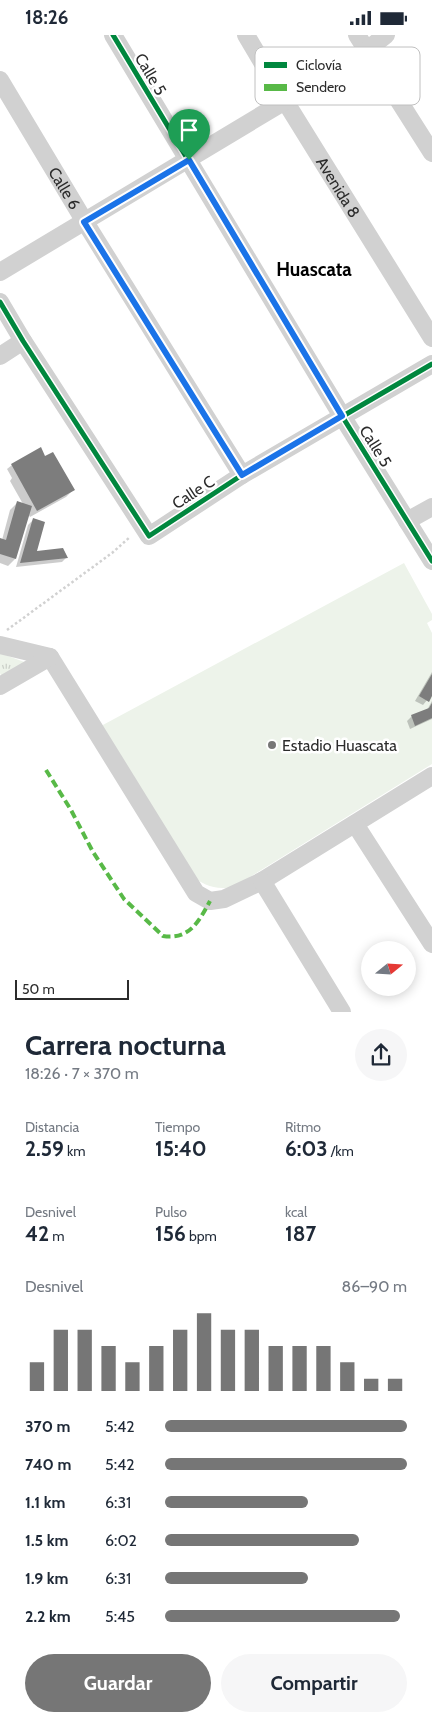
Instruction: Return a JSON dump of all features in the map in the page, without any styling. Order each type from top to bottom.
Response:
[{"type":"street","name":"Calle 5","points":[[113,35],[342,416],[432,561]]},
{"type":"street","name":"Avenida 8","points":[[246,35],[255,50]]},
{"type":"street","points":[[357,35],[365,47]]},
{"type":"street","points":[[371,47],[386,35]]},
{"type":"street","name":"Calle 6","points":[[0,80],[84,222],[242,475]]},
{"type":"street","points":[[0,272],[278,105]]},
{"type":"street","name":"Avenida 8","points":[[287,105],[432,338]]},
{"type":"street","points":[[402,105],[432,153]]},
{"type":"street","points":[[0,302],[145,531]]},
{"type":"street","points":[[0,356],[23,341]]},
{"type":"street","name":"Calle C","points":[[145,531],[432,363]]},
{"type":"street","points":[[407,521],[432,507]]},
{"type":"street","points":[[0,645],[50,657],[196,893],[210,901],[224,899],[262,881],[432,776]]},
{"type":"street","points":[[0,686],[50,657]]},
{"type":"street","points":[[355,824],[432,944]]},
{"type":"street","points":[[262,881],[342,1012]]},
{"type":"path","points":[[0,635],[145,531]]},
{"type":"green space","name":"Estadio Huascata","points":[[404,563],[432,614],[432,620],[427,623],[432,633],[432,764],[234,887],[215,887],[205,884],[189,874],[101,726]]},
{"type":"green space","points":[[0,653],[27,663],[2,678],[0,673]]},
{"type":"building","points":[[41,447],[45,456],[53,452],[75,490],[37,511],[11,464]]},
{"type":"building","points":[[17,501],[32,506],[16,559],[0,554],[0,538],[6,540]]},
{"type":"building","points":[[33,518],[45,522],[37,551],[63,548],[68,558],[20,563]]},
{"type":"building","points":[[432,674],[432,696],[429,702],[419,696]]},
{"type":"building","points":[[432,703],[432,718],[415,726],[411,715],[429,708]]},
{"type":"marked path","points":[[46,770],[71,810],[93,852],[124,899],[163,936],[180,935],[187,932],[197,922],[210,901]]},
{"type":"cycle path","points":[[113,35],[342,416],[432,561]]},
{"type":"cycle path","points":[[0,302],[23,341],[149,536],[242,475],[432,364]]},
{"type":"place","name":"Estadio Huascata","points":[[272,745]]},
{"type":"district","name":"Huascata","points":[[314,269]]},
{"type":"route","points":[[189,160],[342,416],[242,475],[84,222],[189,160]]}]
